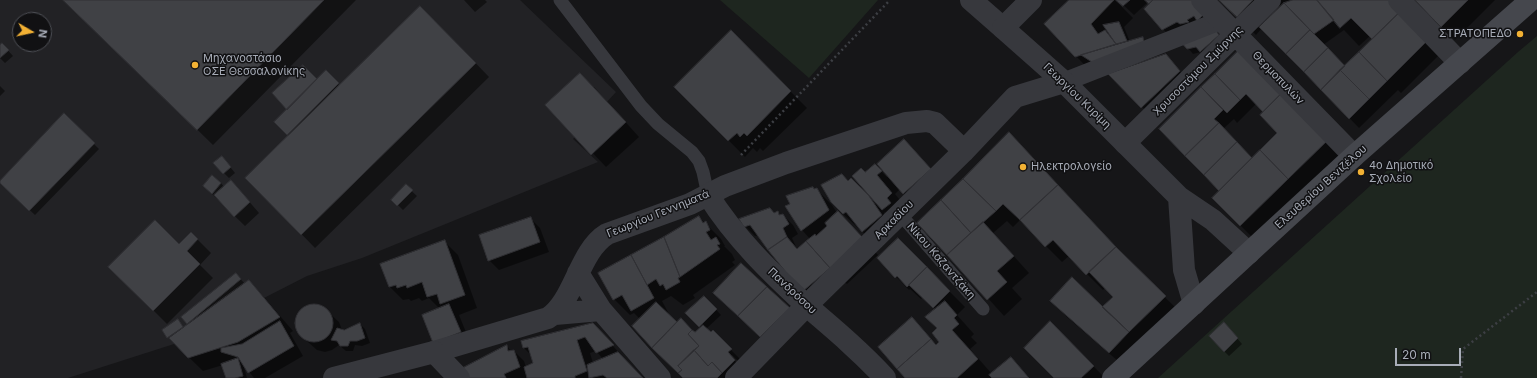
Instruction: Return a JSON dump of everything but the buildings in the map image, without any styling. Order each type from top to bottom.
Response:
[{"type":"main road","name":"Ελευθερίου Βενιζέλου","points":[[1113,378],[1354,156],[1531,0]]},
{"type":"street","name":"Γεωργίου Κυρίμη","points":[[971,0],[1064,82],[1179,197],[1213,220],[1249,253]]},
{"type":"street","points":[[1003,28],[1031,0]]},
{"type":"street","name":"Θερμοπυλών","points":[[1202,0],[1354,156]]},
{"type":"street","name":"Χρυσοστόμου Σμύρνης","points":[[1126,143],[1229,27],[1270,0]]},
{"type":"street","points":[[1399,0],[1460,63]]},
{"type":"street","points":[[1064,82],[1229,27]]},
{"type":"street","name":"Αρκαδίου","points":[[736,378],[807,305],[964,151],[1015,97],[1064,82]]},
{"type":"street","name":"Γεωργίου Γεννηματά","points":[[555,314],[560,308],[596,242],[607,234],[690,204],[725,186],[786,163],[906,123],[927,121],[935,123],[964,151]]},
{"type":"street","name":"Πανδρόσου","points":[[708,195],[728,224],[748,248],[807,305],[864,356],[885,378]]},
{"type":"street","points":[[1179,197],[1184,270],[1194,304]]},
{"type":"street","points":[[578,273],[601,310],[660,378]]},
{"type":"street","points":[[334,378],[434,352],[548,318],[555,314],[601,310]]},
{"type":"street","points":[[434,352],[458,378]]},
{"type":"lane","points":[[560,0],[641,106],[658,124],[692,152],[699,161],[708,195]]},
{"type":"lane","name":"Νίκου Καζαντζάκη","points":[[900,214],[983,309]]},
{"type":"path","points":[[756,138],[890,0]]},
{"type":"path","points":[[1461,378],[1463,349],[1537,292]]},
{"type":"shaded area","points":[[0,0],[520,0],[616,92],[573,139],[598,162],[362,258],[307,276],[174,344],[68,378],[0,378]]},
{"type":"shaded area","points":[[720,0],[878,0],[809,78]]},
{"type":"shaded area","points":[[1537,36],[1537,378],[1158,378],[1518,52]]},
{"type":"place","name":"ΣΤΡΑΤΟΠΕΔΟ","points":[[1520,34]]},
{"type":"place","name":"Μηχανοστάσιο ΟΣΕ Θεσσαλονίκης","points":[[195,65]]},
{"type":"place","name":"Ηλεκτρολογείο","points":[[1023,167]]},
{"type":"place","name":"4ο Δημοτικό Σχολείο","points":[[1361,172]]}]
